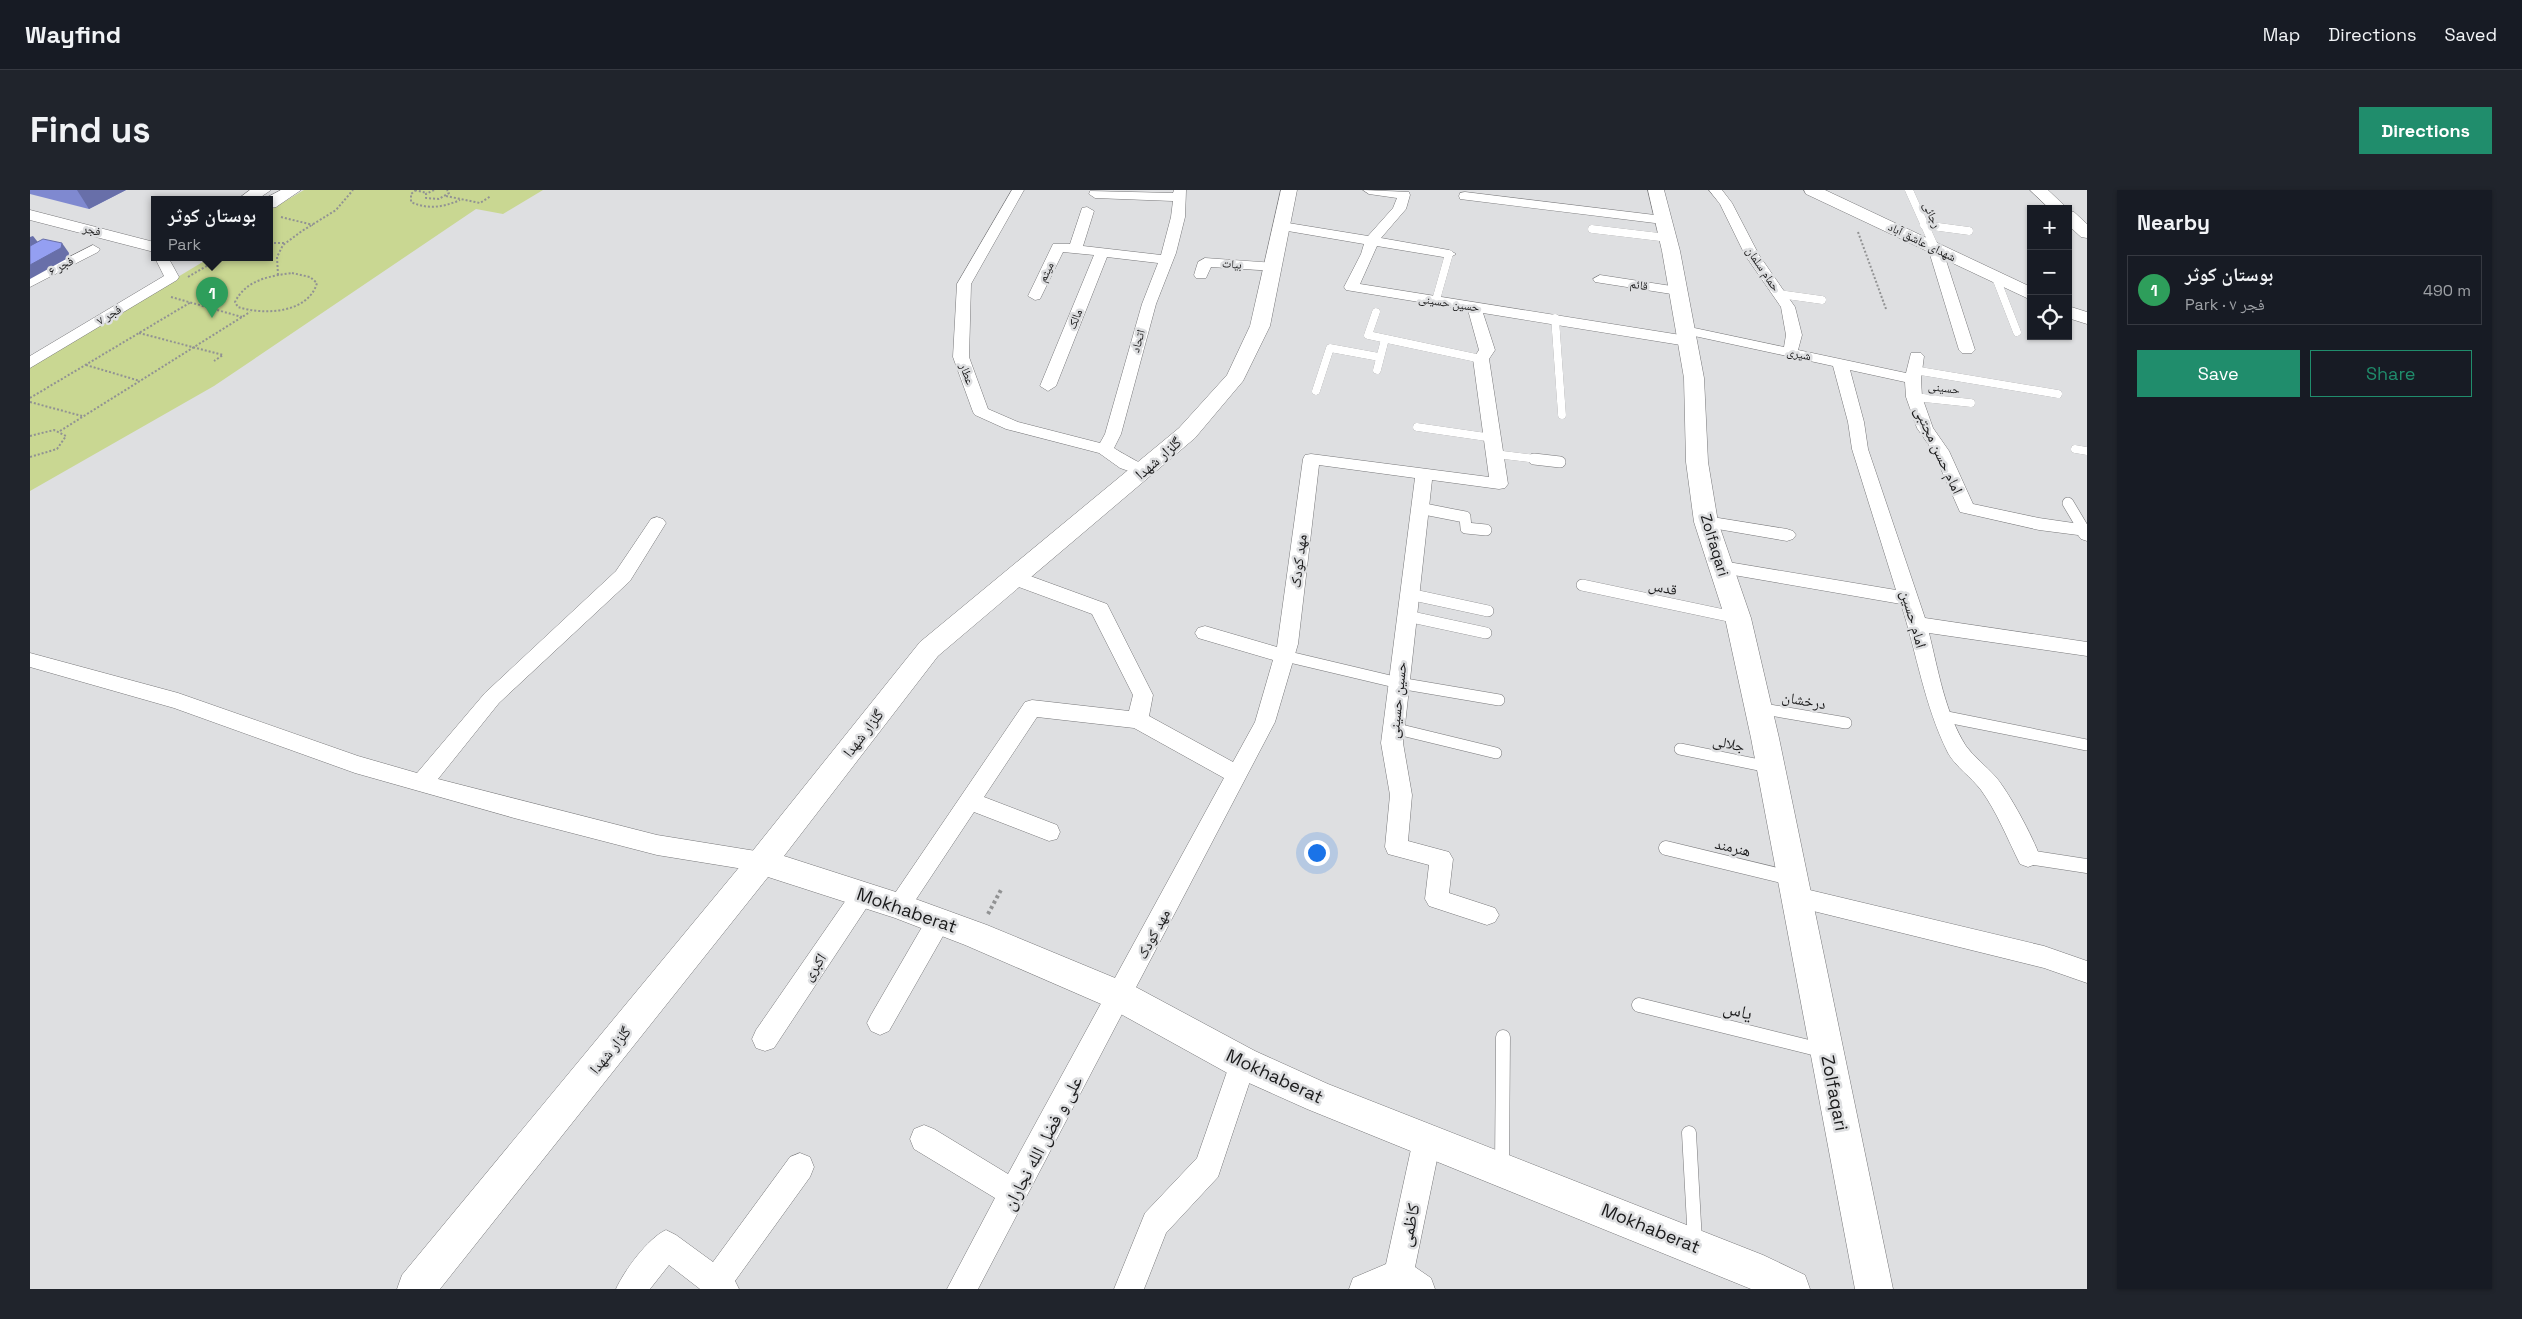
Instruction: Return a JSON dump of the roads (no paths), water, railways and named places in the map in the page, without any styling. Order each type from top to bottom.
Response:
[{"type":"street","points":[[252,196],[263,190]]},
{"type":"street","points":[[273,201],[293,190]]},
{"type":"street","name":"عطار","points":[[1018,190],[964,284],[961,357],[981,412],[1012,426],[1105,448]]},
{"type":"street","name":"گلزار شهدا","points":[[416,1289],[762,862],[929,649],[1187,433],[1236,377],[1260,326],[1289,190]]},
{"type":"street","name":"حسین حسینی","points":[[1369,190],[1404,196],[1399,209],[1371,241],[1368,254],[1351,287],[1474,307],[1686,335]]},
{"type":"street","name":"Zolfaqari","points":[[1656,190],[1678,291],[1694,378],[1697,462],[1706,522],[1712,547],[1722,567],[1738,618],[1771,767],[1874,1289]]},
{"type":"street","name":"حمام سلمان","points":[[1715,190],[1726,204],[1752,255],[1788,307],[1794,335],[1790,352]]},
{"type":"street","name":"شهدای عاشق آباد","points":[[1812,190],[2027,292]]},
{"type":"street","points":[[2038,190],[2055,205]]},
{"type":"street","points":[[1095,194],[1179,194]]},
{"type":"street","name":"اتحاد","points":[[1105,448],[1113,434],[1149,304],[1166,260],[1178,217],[1179,194]]},
{"type":"street","points":[[1465,196],[1665,229]]},
{"type":"street","points":[[1087,211],[1075,249],[1166,260]]},
{"type":"street","name":"فجر","points":[[30,215],[151,251]]},
{"type":"street","points":[[2072,220],[2087,233]]},
{"type":"street","points":[[1282,226],[1449,254]]},
{"type":"street","name":"فجر","points":[[66,243],[120,254],[142,248],[151,251]]},
{"type":"street","name":"میثم","points":[[1035,296],[1058,247],[1075,249]]},
{"type":"street","points":[[1935,248],[1967,350]]},
{"type":"street","name":"فجر ۶","points":[[30,283],[93,249]]},
{"type":"street","name":"مالک","points":[[1048,386],[1102,253]]},
{"type":"street","name":"فجر ۷","points":[[30,363],[172,277],[160,261]]},
{"type":"street","name":"بیات","points":[[1200,275],[1205,262],[1274,267]]},
{"type":"street","name":"قائم","points":[[1600,279],[1678,291]]},
{"type":"street","name":"مهد کودک","points":[[1120,996],[1266,722],[1288,644],[1311,459],[1499,484],[1482,359],[1487,350],[1474,307]]},
{"type":"street","name":"شیری","points":[[1686,335],[1790,352],[1840,363],[1914,368]]},
{"type":"street","name":"امام حسین","points":[[1840,363],[1856,422],[1866,472],[1918,624],[1929,676],[1942,716],[1958,751],[1989,784],[2024,845],[2028,857]]},
{"type":"street","name":"امام حسن مجتبی","points":[[1914,368],[1914,396],[1925,428],[1941,451],[1966,508],[2086,533]]},
{"type":"street","points":[[1105,448],[1126,464],[1143,471]]},
{"type":"street","name":"حسین حسینی","points":[[1424,474],[1393,728],[1392,742],[1401,776],[1402,810],[1396,847],[1441,859],[1437,899],[1487,915]]},
{"type":"street","points":[[1706,522],[1787,535]]},
{"type":"street","points":[[422,783],[492,698],[622,576],[657,523]]},
{"type":"street","points":[[1722,567],[1910,599]]},
{"type":"street","points":[[1015,578],[1100,609],[1143,695],[1138,720]]},
{"type":"street","points":[[1918,624],[2087,649]]},
{"type":"street","points":[[1205,634],[1284,656]]},
{"type":"street","points":[[30,660],[178,701],[355,764],[422,783],[657,846],[762,862]]},
{"type":"street","points":[[899,906],[1032,708],[1138,720],[1238,775]]},
{"type":"street","points":[[970,802],[1049,832]]},
{"type":"street","name":"Mokhaberat","points":[[762,862],[899,906],[976,935],[1120,996],[1243,1063],[1319,1097],[1750,1268],[1791,1289]]},
{"type":"street","points":[[1795,888],[2044,958],[2087,972]]},
{"type":"street","name":"اکبری","points":[[765,1039],[863,894]]},
{"type":"street","points":[[880,1023],[938,922]]},
{"type":"street","name":"علی و فضل الله نجاران","points":[[962,1289],[1120,996]]},
{"type":"street","points":[[1129,1289],[1155,1223],[1208,1167],[1243,1063]]},
{"type":"street","points":[[924,1139],[1014,1194]]},
{"type":"street","name":"کاظمی","points":[[1364,1289],[1410,1281],[1427,1140]]},
{"type":"street","points":[[631,1289],[666,1245],[720,1286],[800,1167]]},
{"type":"lane","name":"رجائی","points":[[1909,190],[1935,248]]},
{"type":"lane","points":[[1924,225],[1969,232]]},
{"type":"lane","points":[[1592,229],[1665,229]]},
{"type":"lane","points":[[1436,300],[1449,254]]},
{"type":"lane","points":[[1996,278],[2017,332]]},
{"type":"lane","points":[[1779,294],[1822,300]]},
{"type":"lane","points":[[1376,312],[1368,335],[1482,359]]},
{"type":"lane","points":[[1556,318],[1562,416]]},
{"type":"lane","points":[[1377,370],[1385,339]]},
{"type":"lane","points":[[1316,391],[1330,348],[1379,357]]},
{"type":"lane","points":[[1914,368],[2058,394]]},
{"type":"lane","name":"حسینی","points":[[1914,396],[1971,404]]},
{"type":"lane","points":[[1417,427],[1560,462]]},
{"type":"lane","points":[[2075,449],[2087,450]]},
{"type":"lane","points":[[2068,504],[2086,533]]},
{"type":"lane","points":[[1420,508],[1465,518],[1466,528],[1486,530]]},
{"type":"lane","name":"قدس","points":[[1582,585],[1738,618]]},
{"type":"lane","points":[[1409,594],[1488,611]]},
{"type":"lane","points":[[1407,616],[1486,634]]},
{"type":"lane","points":[[1284,656],[1399,683],[1500,700]]},
{"type":"lane","name":"درخشان","points":[[1757,708],[1846,723]]},
{"type":"lane","points":[[1942,716],[2087,745]]},
{"type":"lane","points":[[1393,728],[1496,753]]},
{"type":"lane","name":"جلالی","points":[[1680,748],[1771,767]]},
{"type":"lane","name":"هنرمند","points":[[1666,848],[1795,888]]},
{"type":"lane","points":[[2028,857],[2087,866]]},
{"type":"lane","name":"یاس","points":[[1639,1005],[1827,1051]]},
{"type":"lane","points":[[1502,1169],[1504,1037]]},
{"type":"lane","points":[[1690,1133],[1695,1246]]},
{"type":"place","name":"بوستان کوثر","points":[[212,318]]}]
